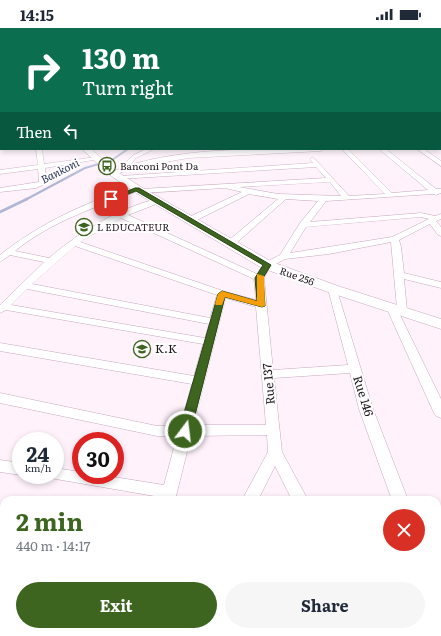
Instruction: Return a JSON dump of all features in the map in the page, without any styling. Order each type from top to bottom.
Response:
[{"type":"street","points":[[0,190],[36,186],[43,183],[39,150]]},
{"type":"street","name":"Rue 256","points":[[87,150],[139,190],[267,265],[333,289],[441,324]]},
{"type":"street","points":[[109,168],[149,150]]},
{"type":"street","points":[[109,168],[173,159],[293,150]]},
{"type":"street","points":[[307,150],[316,165],[332,180],[347,198]]},
{"type":"street","points":[[346,150],[390,195]]},
{"type":"street","points":[[383,150],[437,192],[441,198]]},
{"type":"street","points":[[421,150],[441,164]]},
{"type":"street","points":[[0,172],[41,167],[109,168],[316,165]]},
{"type":"street","points":[[0,259],[7,249],[56,222],[139,190],[332,180]]},
{"type":"street","points":[[224,186],[246,193],[323,200],[437,192]]},
{"type":"street","points":[[190,220],[246,193]]},
{"type":"street","points":[[231,243],[284,197]]},
{"type":"street","points":[[2,309],[52,261],[74,243],[99,226],[156,200]]},
{"type":"street","points":[[283,256],[303,225],[323,200]]},
{"type":"street","points":[[121,215],[259,278],[267,265],[283,256],[329,251],[394,239],[436,218]]},
{"type":"street","points":[[303,225],[421,215],[436,218]]},
{"type":"street","points":[[436,218],[441,233]]},
{"type":"street","points":[[394,239],[397,247],[400,275],[397,309],[441,414]]},
{"type":"street","points":[[74,243],[222,294],[262,305]]},
{"type":"street","points":[[7,249],[52,261]]},
{"type":"street","points":[[400,275],[441,284]]},
{"type":"street","name":"Rue 137","points":[[259,278],[275,452]]},
{"type":"street","points":[[26,286],[214,322]]},
{"type":"street","name":"Rue 146","points":[[333,289],[366,408],[399,496]]},
{"type":"street","points":[[64,476],[168,496],[222,294]]},
{"type":"street","points":[[2,309],[209,342]]},
{"type":"street","points":[[0,347],[198,381]]},
{"type":"street","points":[[268,374],[355,369]]},
{"type":"street","points":[[0,398],[157,431],[274,430]]},
{"type":"street","points":[[252,496],[275,452]]},
{"type":"street","points":[[275,452],[298,496]]},
{"type":"street","points":[[0,466],[12,468]]},
{"type":"waterway","name":"Bankoni","points":[[26,200],[85,168],[112,160],[127,150]]},
{"type":"waterway","name":"Bankoni","points":[[0,212],[26,200]]},
{"type":"slow traffic","points":[[219,304],[222,294],[262,305],[260,276]]},
{"type":"place","name":"Banconi Pont Da","points":[[107,166]]},
{"type":"place","name":"L EDUCATEUR","points":[[84,227]]},
{"type":"place","name":"K.K","points":[[142,349]]},
{"type":"route","points":[[111,199],[137,189],[267,265],[259,278],[262,305],[222,294],[185,431]]}]
